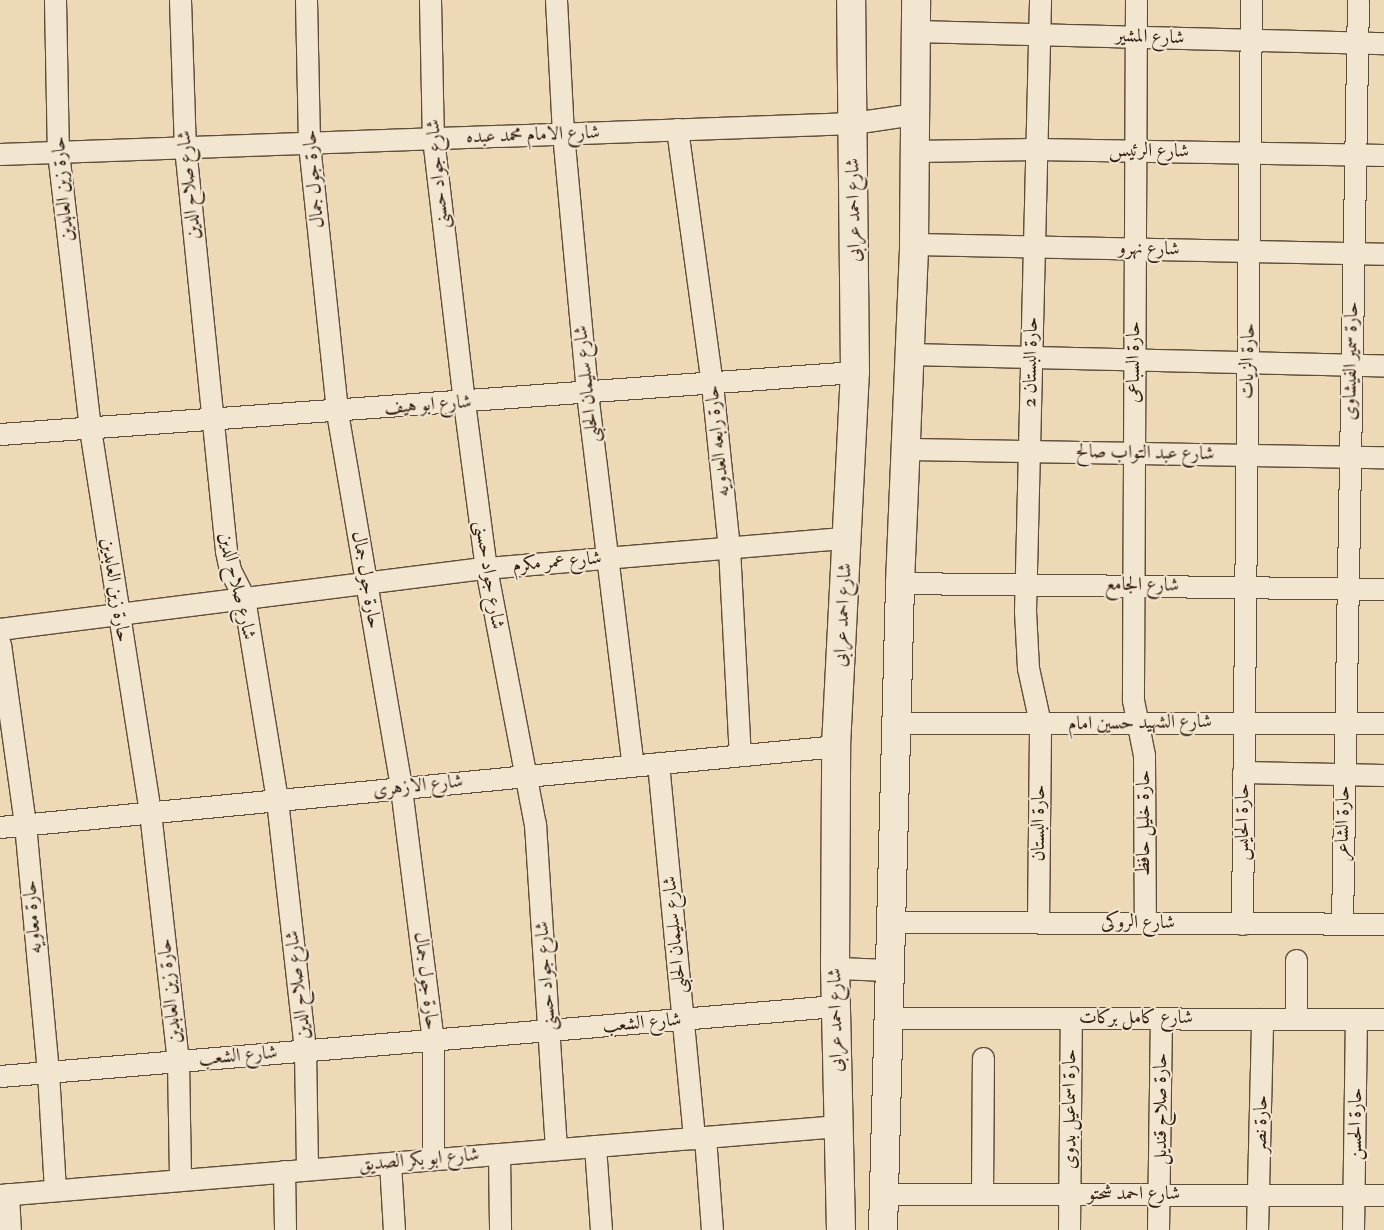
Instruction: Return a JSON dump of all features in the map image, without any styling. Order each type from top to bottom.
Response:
[{"type":"street","name":"حارة زين العابدين","points":[[55,0],[58,152],[90,429],[150,812],[178,1061],[180,1180]]},
{"type":"street","name":"شارع صلاح الدين","points":[[180,0],[184,147],[226,551],[230,570],[244,598],[277,800],[305,1051],[307,1170]]},
{"type":"street","name":"حارة جول جمال","points":[[306,0],[309,144],[337,412],[401,788],[433,1040],[433,1159]]},
{"type":"street","name":"شارع جواد حسنى","points":[[430,0],[433,138],[464,402],[486,568],[535,824],[550,1030],[556,1149]]},
{"type":"street","name":"شارع سليمان الحلبى","points":[[556,0],[563,133],[586,393],[634,766]]},
{"type":"street","name":"شارع احمد عرابى","points":[[841,1230],[835,1006],[836,746],[855,372],[851,0]]},
{"type":"street","points":[[884,1230],[883,1194],[900,583],[914,244],[916,0]]},
{"type":"street","name":"حارة البستان 2","points":[[1040,0],[1025,583],[1028,668],[1040,724]]},
{"type":"street","name":"حارة السباعى","points":[[1136,0],[1134,360],[1136,724]]},
{"type":"street","name":"حارة الزيات","points":[[1244,721],[1251,0]]},
{"type":"street","name":"حارة سمير الفيشاوى","points":[[1345,722],[1358,0]]},
{"type":"street","name":"شارع المشير","points":[[916,31],[1384,44]]},
{"type":"street","name":"شارع الامام محمد عبده","points":[[0,154],[853,123],[915,114]]},
{"type":"street","name":"حارة رابعه العدويه","points":[[677,129],[712,384],[729,548],[740,755]]},
{"type":"street","name":"شارع الرئيس","points":[[915,151],[1036,149],[1384,155]]},
{"type":"street","name":"شارع نهرو","points":[[914,244],[1384,254]]},
{"type":"street","points":[[909,354],[1384,366]]},
{"type":"street","name":"شارع ابو هيف","points":[[0,434],[213,422],[855,372]]},
{"type":"street","name":"شارع عبد التواب صالح","points":[[906,449],[1384,457]]},
{"type":"street","name":"شارع عمر مكرم","points":[[0,629],[486,568],[847,538]]},
{"type":"street","name":"شارع الجامع","points":[[900,583],[1384,588]]},
{"type":"street","name":"حارة معاويه","points":[[0,644],[25,824],[48,1072],[55,1190]]},
{"type":"street","name":"شارع الشهيد حسين امام","points":[[896,723],[1136,724],[1244,721],[1384,723]]},
{"type":"street","name":"حارة الحايس","points":[[1242,924],[1244,721]]},
{"type":"street","name":"حارة الشاعر","points":[[1342,924],[1345,722]]},
{"type":"street","name":"حارة البستان","points":[[1038,922],[1040,724]]},
{"type":"street","name":"حارة خليل حافظ","points":[[1136,724],[1144,755],[1145,923]]},
{"type":"street","name":"شارع الازهرى","points":[[0,827],[836,746]]},
{"type":"street","name":"شارع سليمان الحلبى","points":[[658,763],[683,1019],[712,1230]]},
{"type":"street","points":[[1244,772],[1384,775]]},
{"type":"street","name":"شارع الروكى","points":[[892,922],[1384,924]]},
{"type":"street","points":[[1296,960],[1296,1019]]},
{"type":"street","points":[[835,968],[890,970]]},
{"type":"street","name":"شارع الشعب","points":[[0,1076],[835,1006]]},
{"type":"street","name":"شارع كامل بركات","points":[[889,1018],[1384,1019]]},
{"type":"street","name":"حارة اسماعيل بدوى","points":[[1069,1230],[1071,1018]]},
{"type":"street","name":"حارة صلاح قنديل","points":[[1158,1230],[1161,1019]]},
{"type":"street","name":"حارة نصر","points":[[1257,1230],[1260,1195],[1262,1019]]},
{"type":"street","name":"حارة الحسن","points":[[1353,1230],[1355,1195],[1356,1019]]},
{"type":"street","points":[[982,1193],[983,1058]]},
{"type":"street","name":"شارع ابو بكر الصديق","points":[[4,1194],[838,1126]]},
{"type":"street","points":[[595,1146],[601,1230]]},
{"type":"street","points":[[499,1154],[500,1230]]},
{"type":"street","points":[[390,1163],[394,1230]]},
{"type":"street","points":[[284,1171],[286,1230]]},
{"type":"street","points":[[4,1194],[10,1230]]},
{"type":"street","name":"شارع احمد شحتو","points":[[883,1194],[1384,1195]]}]
